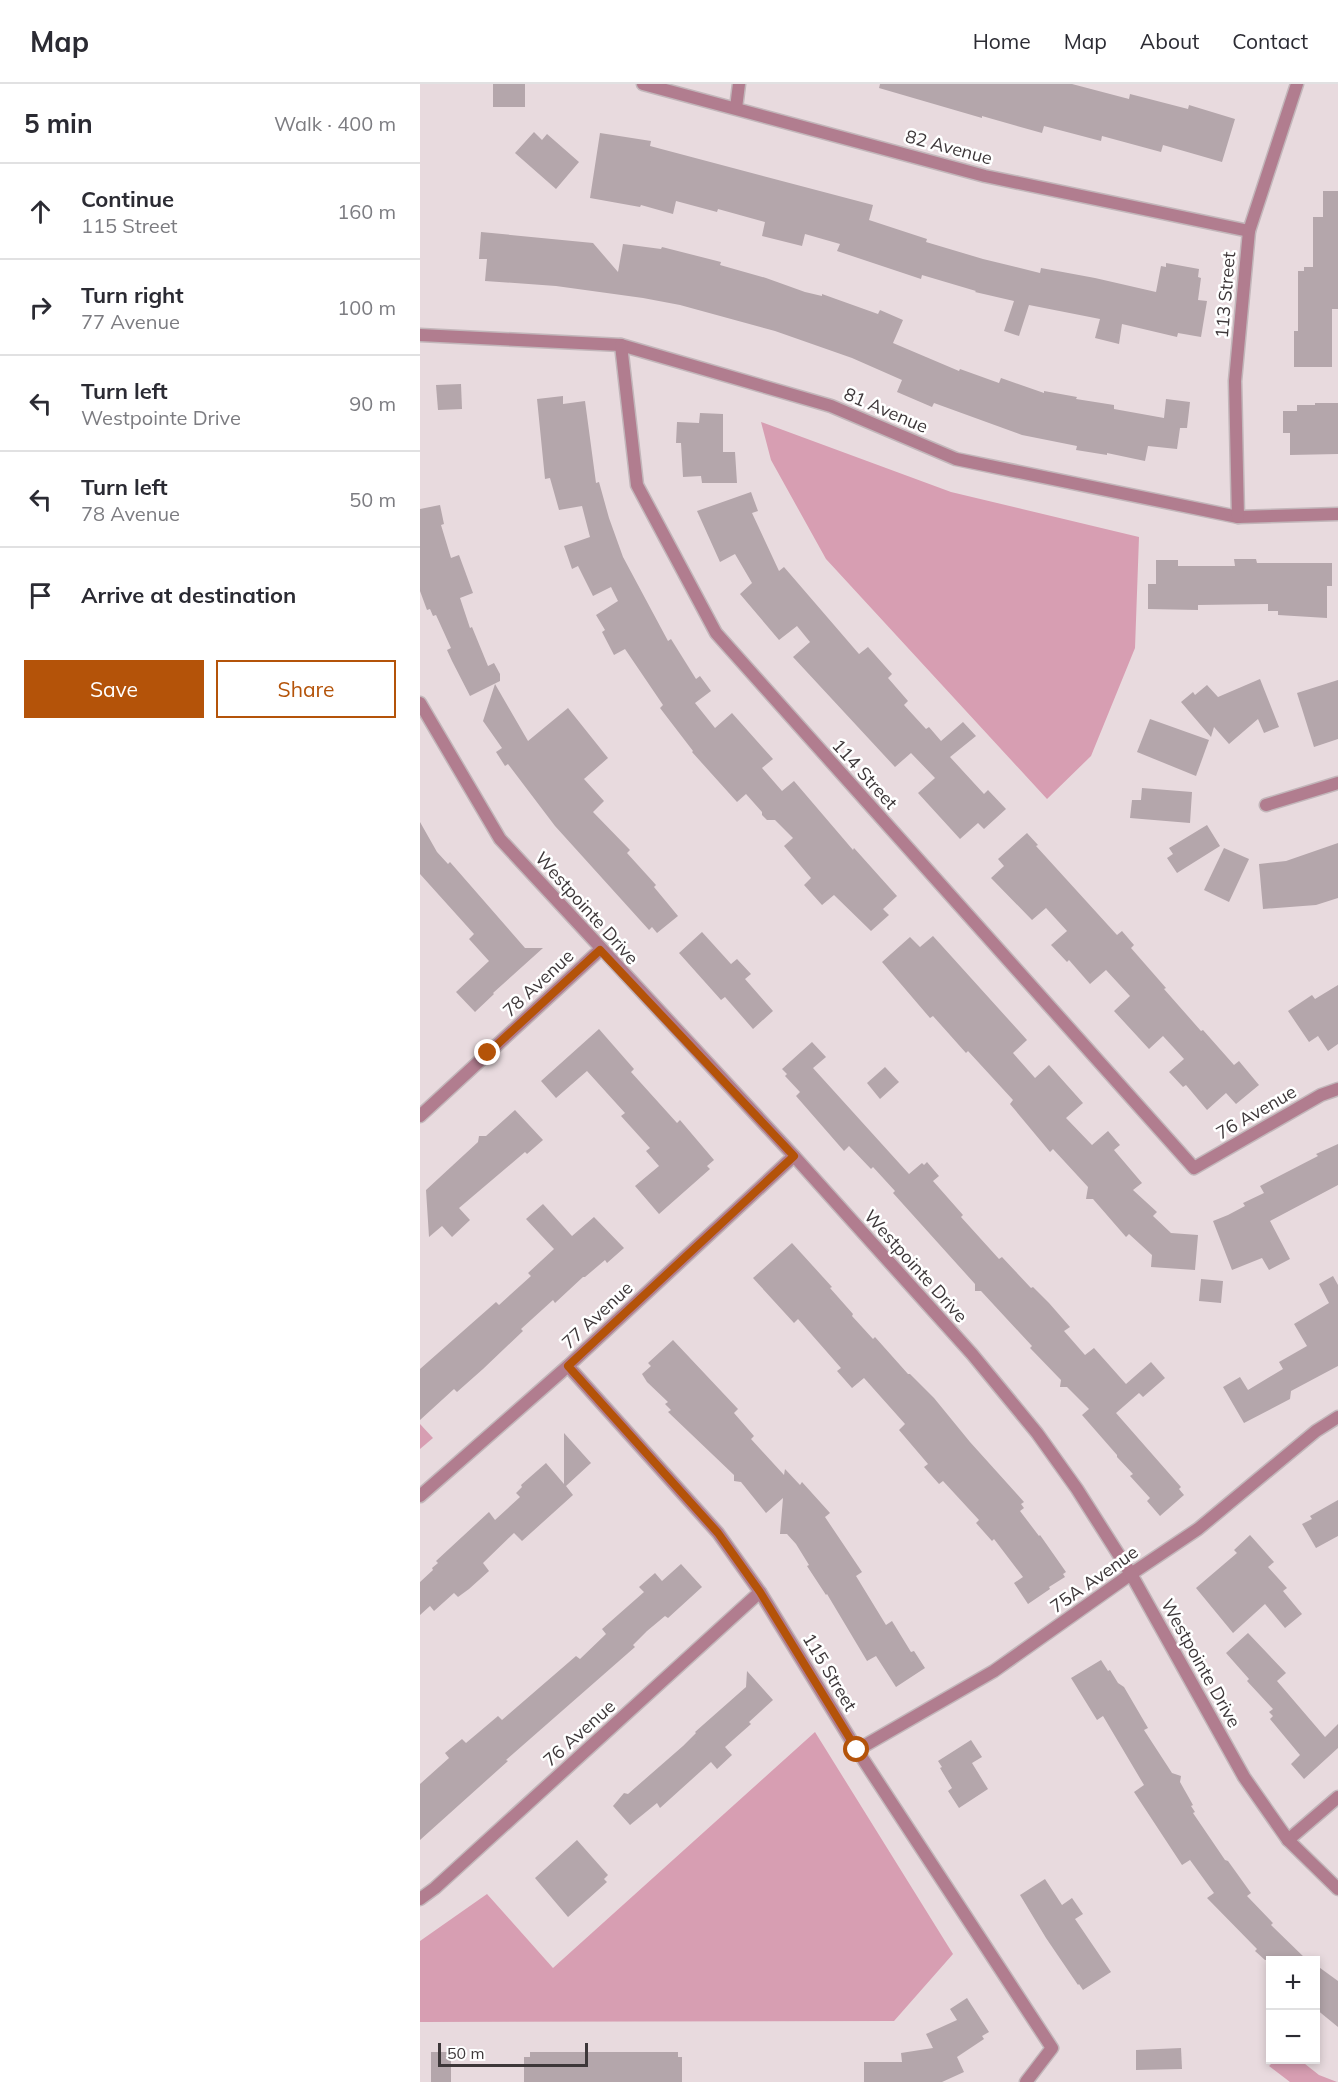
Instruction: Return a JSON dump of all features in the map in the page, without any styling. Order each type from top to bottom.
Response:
[{"type":"street","name":"82 Avenue","points":[[643,84],[985,176],[1249,231]]},
{"type":"street","points":[[736,108],[739,84]]},
{"type":"street","name":"113 Street","points":[[1238,517],[1235,381],[1249,231],[1297,84]]},
{"type":"street","name":"81 Avenue","points":[[420,335],[621,345],[831,406],[956,459],[1238,517],[1338,513]]},
{"type":"street","name":"114 Street","points":[[621,345],[637,485],[716,633],[1194,1168]]},
{"type":"street","name":"Westpointe Drive","points":[[420,703],[500,839],[600,950],[794,1156],[972,1354],[1037,1433],[1077,1489],[1131,1574],[1244,1777],[1288,1840],[1338,1889]]},
{"type":"street","points":[[1266,805],[1338,783]]},
{"type":"street","name":"78 Avenue","points":[[420,1116],[600,950]]},
{"type":"street","name":"76 Avenue","points":[[1194,1168],[1321,1095],[1338,1089]]},
{"type":"street","name":"77 Avenue","points":[[420,1496],[568,1366],[794,1156]]},
{"type":"street","name":"115 Street","points":[[568,1366],[718,1533],[760,1592],[857,1750],[1052,2048],[1026,2082]]},
{"type":"street","name":"75A Avenue","points":[[857,1750],[994,1671],[1197,1530],[1316,1431],[1338,1417]]},
{"type":"street","name":"76 Avenue","points":[[420,1899],[444,1880],[760,1592]]},
{"type":"street","points":[[1288,1840],[1338,1797]]},
{"type":"shaded area","points":[[761,422],[951,492],[1139,537],[1135,648],[1091,756],[1047,799],[826,559],[771,460]]},
{"type":"shaded area","points":[[420,1424],[433,1438],[420,1449]]},
{"type":"shaded area","points":[[815,1732],[953,1954],[894,2021],[420,2022],[420,1941],[487,1894],[553,1968]]},
{"type":"shaded area","points":[[1271,2064],[1305,2064],[1319,2075],[1337,2082],[1290,2082],[1269,2066]]},
{"type":"building","points":[[493,84],[525,84],[525,107],[493,107]]},
{"type":"building","points":[[880,84],[1072,84],[1129,99],[1130,94],[1188,109],[1189,105],[1235,119],[1222,162],[1163,145],[1161,152],[1102,136],[1101,141],[1044,126],[1042,133],[879,88]]},
{"type":"building","points":[[534,132],[542,140],[547,134],[579,162],[556,189],[515,153]]},
{"type":"building","points":[[600,133],[651,141],[650,146],[873,205],[869,220],[927,239],[926,242],[1040,273],[1041,268],[1156,292],[1161,266],[1166,267],[1166,263],[1199,269],[1198,277],[1201,278],[1198,300],[1207,301],[1201,337],[1178,333],[1177,337],[1122,324],[1119,344],[1095,338],[1100,319],[1029,305],[1019,336],[1004,331],[1014,301],[975,292],[922,275],[921,279],[837,251],[840,244],[805,234],[802,246],[762,236],[765,222],[718,209],[717,212],[676,201],[673,214],[641,205],[640,207],[590,198]]},
{"type":"building","points":[[1323,191],[1338,191],[1338,309],[1332,309],[1332,367],[1294,367],[1294,331],[1298,331],[1298,271],[1304,271],[1304,267],[1313,267],[1313,217],[1323,217]]},
{"type":"building","points":[[481,232],[593,243],[618,272],[623,244],[661,249],[662,247],[721,262],[720,265],[805,292],[822,296],[822,294],[878,314],[880,310],[903,320],[893,343],[959,371],[960,369],[999,383],[1001,378],[1044,393],[1044,391],[1077,397],[1076,399],[1114,405],[1114,409],[1164,418],[1166,399],[1190,402],[1187,428],[1180,428],[1177,449],[1148,446],[1145,461],[1107,453],[1107,455],[1076,450],[1077,446],[1022,435],[934,403],[932,407],[897,392],[902,380],[852,358],[775,331],[680,305],[643,298],[556,286],[485,281],[487,259],[479,259]]},
{"type":"building","points":[[461,384],[462,409],[438,410],[436,385]]},
{"type":"building","points":[[563,396],[563,404],[585,401],[596,483],[599,482],[623,557],[668,641],[671,639],[696,679],[700,676],[711,691],[695,703],[715,728],[732,713],[773,759],[762,768],[782,791],[794,781],[853,850],[854,848],[897,896],[883,909],[889,915],[871,931],[834,895],[822,905],[804,885],[811,878],[784,846],[793,838],[775,820],[767,820],[746,794],[737,802],[692,752],[660,708],[663,705],[625,649],[614,655],[602,632],[605,630],[596,615],[618,601],[611,587],[593,596],[578,566],[572,569],[564,546],[590,537],[582,506],[559,510],[550,478],[545,479],[537,399]]},
{"type":"building","points":[[1315,403],[1338,403],[1338,454],[1290,455],[1290,433],[1283,433],[1283,411],[1297,411],[1297,405],[1315,405]]},
{"type":"building","points":[[700,413],[723,414],[723,452],[735,452],[737,483],[702,483],[701,476],[683,477],[681,443],[676,443],[677,422],[699,423]]},
{"type":"building","points":[[751,492],[758,511],[752,513],[779,571],[784,567],[859,654],[868,647],[892,674],[888,678],[908,701],[904,705],[926,729],[929,727],[941,741],[963,722],[976,736],[950,757],[984,794],[988,790],[1006,809],[984,829],[978,823],[960,839],[918,793],[935,778],[911,753],[895,767],[793,657],[810,642],[797,626],[779,640],[740,594],[752,583],[735,554],[720,562],[697,511]]},
{"type":"building","points":[[440,505],[444,524],[441,525],[451,558],[459,555],[473,593],[460,598],[470,628],[472,627],[488,666],[494,663],[500,674],[500,681],[470,696],[447,650],[451,648],[436,615],[433,616],[430,609],[427,610],[420,591],[420,509]]},
{"type":"building","points":[[1234,559],[1256,559],[1257,563],[1332,563],[1332,586],[1327,586],[1327,618],[1278,615],[1278,611],[1268,611],[1268,604],[1198,605],[1198,610],[1148,609],[1148,584],[1156,584],[1156,560],[1178,560],[1178,566],[1235,566]]},
{"type":"building","points":[[1260,679],[1279,727],[1264,733],[1258,719],[1229,744],[1214,727],[1211,737],[1181,702],[1193,692],[1195,695],[1207,685],[1218,697]]},
{"type":"building","points":[[1338,680],[1338,739],[1314,747],[1297,693]]},
{"type":"building","points":[[495,684],[528,741],[568,708],[608,758],[584,779],[604,801],[593,812],[630,850],[627,853],[656,885],[654,887],[678,916],[657,933],[652,927],[649,930],[555,826],[508,764],[505,766],[496,752],[502,748],[483,721]]},
{"type":"building","points":[[1150,719],[1209,740],[1196,776],[1137,752]]},
{"type":"building","points":[[1142,788],[1192,792],[1190,823],[1130,818],[1132,800],[1141,800]]},
{"type":"building","points":[[420,822],[437,852],[448,864],[450,862],[525,948],[543,948],[475,1012],[456,992],[489,961],[469,939],[474,934],[420,874]]},
{"type":"building","points":[[1207,825],[1220,846],[1177,873],[1167,858],[1173,854],[1169,848]]},
{"type":"building","points":[[1027,833],[1038,845],[1036,846],[1117,935],[1122,931],[1134,945],[1131,948],[1201,1031],[1203,1030],[1234,1065],[1239,1061],[1259,1085],[1236,1104],[1226,1093],[1207,1110],[1186,1085],[1183,1087],[1169,1072],[1184,1059],[1163,1036],[1149,1049],[1114,1011],[1130,996],[1106,970],[1090,984],[1069,960],[1067,962],[1051,945],[1067,931],[1046,908],[1032,920],[991,878],[1004,866],[998,859]]},
{"type":"building","points":[[1338,843],[1338,898],[1316,905],[1263,909],[1259,864],[1286,861]]},
{"type":"building","points":[[1224,848],[1249,859],[1229,902],[1204,890]]},
{"type":"building","points":[[702,932],[731,964],[737,959],[751,974],[745,979],[773,1011],[753,1029],[725,997],[721,1000],[679,953]]},
{"type":"building","points":[[933,936],[1027,1040],[1013,1053],[1035,1078],[1049,1065],[1083,1103],[1066,1118],[1092,1145],[1108,1131],[1120,1145],[1114,1150],[1142,1183],[1133,1190],[1157,1212],[1153,1216],[1171,1233],[1198,1235],[1195,1270],[1151,1267],[1152,1255],[1129,1234],[1126,1237],[1093,1199],[1086,1199],[1088,1187],[1053,1149],[1050,1152],[1010,1104],[1013,1100],[933,1016],[930,1018],[882,962],[910,937],[920,947]]},
{"type":"building","points":[[1338,985],[1338,1044],[1328,1051],[1318,1036],[1309,1042],[1288,1011],[1312,995],[1315,999]]},
{"type":"building","points":[[599,1029],[634,1069],[631,1072],[677,1123],[680,1120],[714,1160],[707,1166],[710,1169],[659,1214],[635,1186],[659,1166],[646,1151],[650,1148],[621,1116],[625,1113],[587,1071],[556,1098],[541,1081]]},
{"type":"building","points":[[812,1042],[826,1057],[813,1068],[909,1174],[922,1163],[924,1165],[927,1162],[939,1176],[933,1181],[963,1215],[961,1217],[999,1259],[1002,1257],[1031,1288],[1033,1287],[1049,1303],[1070,1327],[1064,1331],[1085,1355],[1094,1348],[1126,1384],[1151,1362],[1165,1378],[1143,1397],[1139,1393],[1116,1413],[1181,1487],[1179,1489],[1184,1495],[1160,1516],[1147,1501],[1150,1498],[1130,1476],[1133,1474],[1082,1415],[1089,1409],[1067,1387],[1060,1387],[1061,1380],[981,1291],[975,1291],[975,1284],[893,1193],[895,1191],[873,1167],[871,1169],[849,1146],[844,1151],[796,1096],[800,1092],[785,1076],[787,1074],[782,1069]]},
{"type":"building","points":[[885,1067],[899,1082],[880,1099],[867,1083]]},
{"type":"building","points":[[515,1110],[543,1140],[527,1154],[525,1152],[459,1208],[470,1220],[452,1237],[442,1226],[429,1237],[426,1190],[478,1142],[479,1136],[486,1136]]},
{"type":"building","points":[[1338,1144],[1338,1185],[1270,1221],[1290,1259],[1269,1270],[1262,1258],[1232,1270],[1213,1221],[1245,1206],[1243,1203],[1264,1193],[1260,1186]]},
{"type":"building","points":[[543,1204],[572,1236],[594,1217],[624,1248],[607,1263],[605,1260],[583,1277],[555,1303],[553,1300],[521,1329],[523,1331],[483,1369],[457,1392],[454,1389],[420,1420],[420,1369],[496,1302],[499,1305],[531,1276],[528,1273],[554,1249],[526,1219]]},
{"type":"building","points":[[792,1243],[832,1287],[830,1288],[853,1314],[852,1316],[934,1398],[1024,1502],[1021,1504],[1024,1508],[1020,1511],[1066,1572],[1063,1574],[1065,1577],[1049,1587],[1050,1589],[1028,1604],[1014,1583],[1023,1577],[994,1539],[992,1541],[976,1523],[979,1520],[943,1481],[939,1484],[924,1467],[928,1464],[899,1430],[905,1424],[864,1378],[852,1388],[837,1371],[841,1368],[798,1319],[794,1323],[753,1278]]},
{"type":"building","points":[[1333,1276],[1338,1285],[1338,1366],[1291,1391],[1290,1399],[1244,1423],[1223,1387],[1240,1377],[1248,1390],[1283,1369],[1279,1362],[1307,1346],[1294,1324],[1329,1303],[1319,1284]]},
{"type":"building","points":[[1201,1279],[1223,1281],[1221,1303],[1199,1301]]},
{"type":"building","points":[[673,1340],[738,1409],[734,1413],[754,1436],[751,1439],[784,1475],[785,1469],[800,1485],[802,1482],[830,1513],[825,1517],[862,1572],[856,1576],[886,1625],[892,1621],[911,1652],[914,1651],[925,1668],[896,1687],[876,1656],[867,1661],[827,1594],[807,1566],[809,1565],[796,1544],[787,1534],[780,1534],[783,1498],[766,1513],[741,1482],[734,1481],[734,1475],[668,1412],[671,1410],[665,1404],[668,1402],[642,1374],[651,1366],[648,1363]]},
{"type":"building","points":[[564,1433],[591,1463],[566,1486],[573,1495],[522,1541],[514,1533],[483,1563],[489,1571],[469,1589],[458,1597],[454,1593],[434,1611],[430,1606],[420,1615],[420,1582],[433,1570],[432,1568],[438,1563],[436,1561],[489,1512],[495,1520],[520,1497],[516,1493],[522,1487],[521,1485],[546,1463],[564,1484]]},
{"type":"building","points":[[1338,1500],[1338,1536],[1316,1548],[1302,1524],[1312,1519],[1310,1516]]},
{"type":"building","points":[[1250,1535],[1274,1562],[1268,1567],[1287,1588],[1283,1591],[1302,1614],[1285,1628],[1265,1604],[1233,1633],[1196,1588],[1237,1553],[1234,1550]]},
{"type":"building","points":[[681,1564],[702,1587],[668,1618],[665,1616],[647,1631],[633,1645],[635,1647],[506,1760],[508,1761],[420,1840],[420,1784],[449,1758],[445,1753],[462,1739],[466,1743],[498,1716],[502,1720],[576,1656],[580,1659],[606,1634],[602,1629],[644,1592],[639,1587],[655,1573],[662,1581]]},
{"type":"building","points":[[1248,1633],[1286,1673],[1277,1681],[1325,1737],[1338,1724],[1338,1748],[1304,1779],[1291,1764],[1300,1755],[1270,1719],[1273,1716],[1269,1712],[1273,1709],[1247,1681],[1249,1679],[1226,1653]]},
{"type":"building","points":[[1101,1660],[1108,1671],[1110,1670],[1118,1683],[1124,1687],[1148,1728],[1144,1730],[1172,1773],[1181,1776],[1180,1782],[1193,1805],[1191,1806],[1195,1812],[1193,1813],[1251,1893],[1247,1896],[1273,1923],[1271,1925],[1303,1956],[1266,1956],[1265,1960],[1207,1898],[1214,1893],[1190,1860],[1182,1865],[1134,1792],[1144,1785],[1103,1716],[1097,1720],[1071,1678]]},
{"type":"building","points":[[747,1671],[773,1700],[725,1747],[732,1755],[717,1769],[711,1762],[660,1808],[657,1803],[630,1825],[613,1806],[624,1793],[628,1794],[746,1687]]},
{"type":"building","points":[[971,1740],[982,1757],[972,1763],[988,1789],[959,1808],[948,1791],[952,1788],[938,1761]]},
{"type":"building","points":[[577,1840],[608,1875],[604,1879],[607,1882],[568,1917],[535,1878]]},
{"type":"building","points":[[1045,1879],[1062,1905],[1072,1898],[1083,1914],[1075,1919],[1111,1972],[1083,1990],[1046,1938],[1020,1895]]},
{"type":"building","points":[[1320,1968],[1338,1981],[1338,2027],[1320,2012]]},
{"type":"building","points":[[967,1998],[989,2032],[982,2036],[984,2039],[957,2057],[964,2072],[942,2082],[864,2082],[864,2062],[902,2062],[901,2053],[933,2048],[926,2034],[957,2020],[950,2009]]},
{"type":"building","points":[[1181,2048],[1182,2069],[1136,2070],[1136,2050]]},
{"type":"building","points":[[431,2052],[448,2052],[448,2057],[451,2057],[451,2082],[431,2082]]},
{"type":"building","points":[[530,2052],[678,2052],[678,2057],[682,2057],[682,2082],[524,2082],[524,2057],[530,2057]]},
{"type":"route","points":[[488,1053],[600,950],[794,1156],[568,1366],[718,1533],[760,1592],[857,1750]]}]
